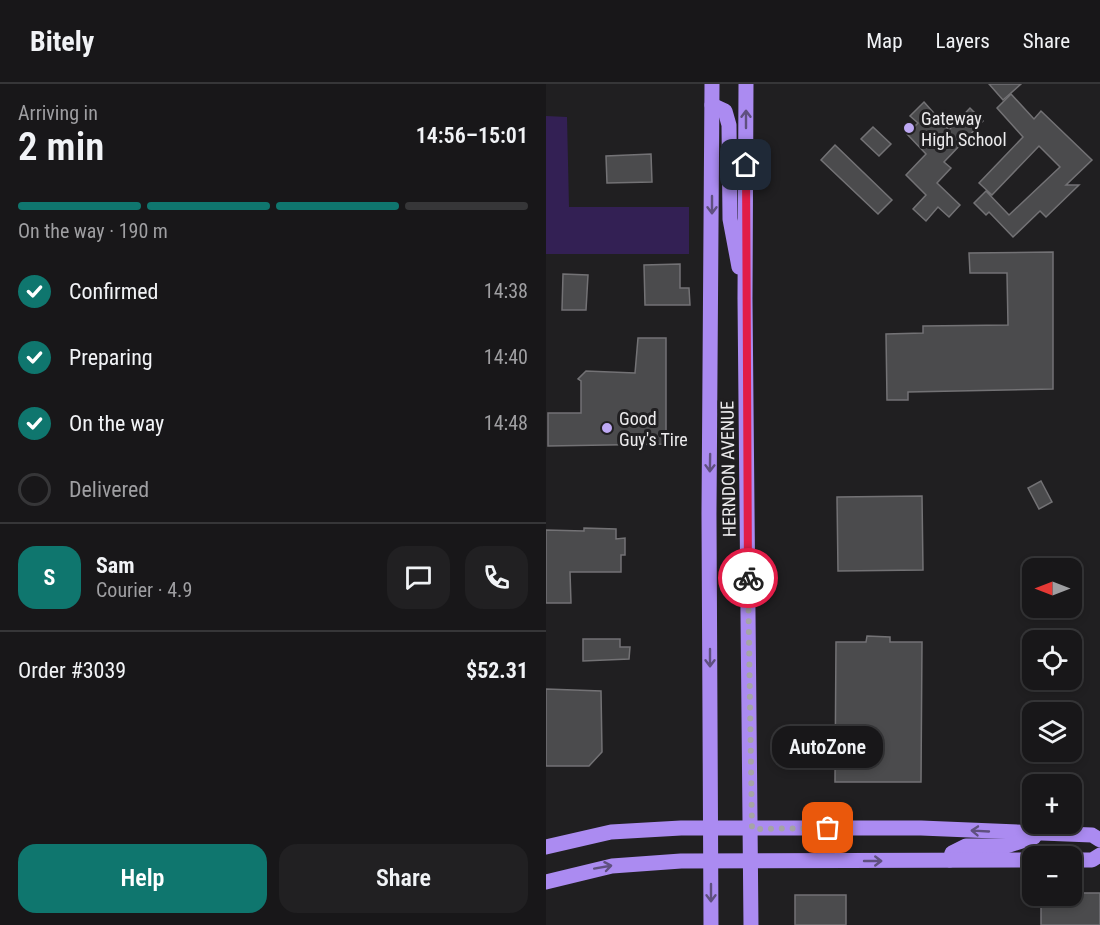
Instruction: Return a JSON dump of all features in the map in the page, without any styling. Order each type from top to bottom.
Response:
[{"type":"main road","name":"HERNDON AVENUE","points":[[711,925],[709,514],[712,84]]},
{"type":"main road","name":"HERNDON AVENUE","points":[[746,84],[752,925]]},
{"type":"main road","points":[[712,105],[725,111],[729,125],[730,219],[746,299]]},
{"type":"main road","points":[[546,848],[610,832],[921,828],[1022,833]]},
{"type":"main road","points":[[950,860],[952,853],[966,846],[1006,846],[1043,834],[1092,835],[1100,840]]},
{"type":"main road","points":[[1082,860],[1092,860],[1100,855]]},
{"type":"main road","points":[[546,882],[612,866],[711,861],[1022,860]]},
{"type":"shaded area","points":[[546,116],[567,117],[569,207],[689,207],[689,254],[546,254]]},
{"type":"building","points":[[989,84],[1021,84],[1003,100]]},
{"type":"building","points":[[1011,94],[1034,119],[1041,111],[1092,160],[1066,185],[1079,185],[1046,217],[1040,211],[1013,237],[989,212],[986,215],[974,203],[986,191],[1009,215],[1060,167],[1039,146],[992,195],[979,183],[1023,137],[997,108]]},
{"type":"building","points":[[924,102],[949,130],[970,108],[983,121],[944,162],[951,168],[937,183],[960,205],[949,217],[938,207],[926,221],[913,209],[926,195],[906,175],[926,154],[907,134],[918,123],[910,116]]},
{"type":"building","points":[[873,127],[891,144],[879,156],[861,139]]},
{"type":"building","points":[[835,145],[892,200],[878,214],[821,160]]},
{"type":"building","points":[[651,154],[652,182],[607,183],[606,156]]},
{"type":"building","points":[[1053,252],[1053,389],[908,392],[908,400],[887,400],[886,334],[923,333],[923,326],[1008,325],[1007,273],[970,273],[969,253]]},
{"type":"building","points":[[680,264],[680,288],[689,288],[690,305],[645,305],[644,265]]},
{"type":"building","points":[[563,274],[588,275],[586,310],[562,310]]},
{"type":"building","points":[[638,338],[666,338],[666,444],[548,446],[548,413],[581,413],[581,381],[578,379],[586,371],[635,373]]},
{"type":"building","points":[[1041,481],[1052,502],[1039,509],[1028,488]]},
{"type":"building","points":[[922,496],[923,570],[838,571],[837,497]]},
{"type":"building","points":[[584,528],[616,529],[616,539],[625,538],[625,555],[621,555],[621,572],[570,572],[571,603],[546,603],[546,530],[584,531]]},
{"type":"building","points":[[867,636],[890,637],[890,642],[922,642],[921,782],[835,782],[836,642],[866,642]]},
{"type":"building","points":[[583,639],[620,639],[620,647],[630,647],[629,659],[583,661]]},
{"type":"building","points":[[546,689],[601,691],[602,752],[589,766],[546,766]]},
{"type":"building","points":[[1082,893],[1100,893],[1100,925],[1041,925],[1041,906],[1082,906]]},
{"type":"building","points":[[795,895],[846,895],[846,925],[795,925]]},
{"type":"way so far","points":[[748,578],[752,829],[828,828]]},
{"type":"place","name":"Gateway High School","points":[[909,128]]},
{"type":"place","name":"Good Guy's Tire","points":[[607,428]]},
{"type":"place","name":"AutoZone","points":[[828,828]]},
{"type":"route","points":[[746,165],[748,578]]}]
